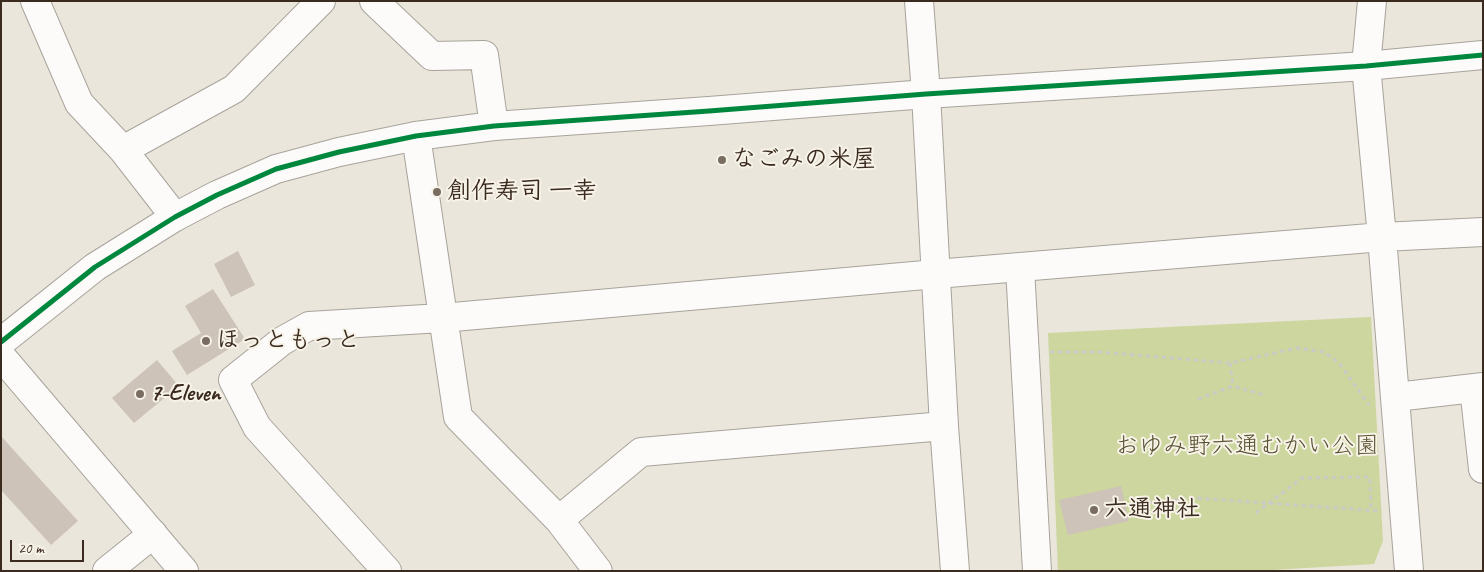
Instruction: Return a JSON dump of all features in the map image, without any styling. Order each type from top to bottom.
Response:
[{"type":"street","points":[[35,1],[79,103],[123,150],[175,217]]},
{"type":"street","points":[[123,150],[234,89],[321,1]]},
{"type":"street","points":[[374,1],[432,56],[484,55],[494,126]]},
{"type":"street","points":[[919,1],[926,94],[944,426],[955,571]]},
{"type":"street","points":[[1372,1],[1366,66],[1406,513],[1409,571]]},
{"type":"street","points":[[1,342],[95,267],[175,217],[217,195],[276,169],[339,152],[416,136],[494,126],[926,94],[1366,66],[1483,55]]},
{"type":"street","points":[[416,136],[458,417],[559,520],[598,571]]},
{"type":"street","points":[[387,571],[257,427],[233,380],[282,340],[310,326],[442,318],[1382,237],[1483,232]]},
{"type":"street","points":[[1020,268],[1037,571]]},
{"type":"street","points":[[1,356],[184,571]]},
{"type":"street","points":[[1396,404],[1478,388],[1483,469]]},
{"type":"street","points":[[559,520],[641,452],[944,426]]},
{"type":"street","points":[[107,571],[153,534]]},
{"type":"path","points":[[1024,352],[1099,352],[1230,363],[1297,348],[1324,352],[1339,363],[1375,412],[1396,404]]},
{"type":"path","points":[[1230,363],[1233,386]]},
{"type":"path","points":[[1198,399],[1233,386],[1264,395]]},
{"type":"path","points":[[1256,513],[1302,478],[1370,477],[1372,510]]},
{"type":"path","points":[[1134,504],[1196,498],[1406,513]]},
{"type":"green space","name":"おゆみ野六通むかい公園","points":[[1371,317],[1383,541],[1374,564],[1255,571],[1058,571],[1048,333]]},
{"type":"building","points":[[238,251],[255,285],[231,297],[214,264]]},
{"type":"building","points":[[213,289],[245,339],[187,375],[172,351],[201,333],[185,306]]},
{"type":"building","points":[[157,360],[179,386],[134,423],[112,398]]},
{"type":"building","points":[[1,436],[78,521],[51,545],[1,490]]},
{"type":"building","name":"六通神社","points":[[1121,486],[1129,521],[1068,535],[1059,500]]},
{"type":"cycle path","points":[[1,342],[95,267],[175,217],[217,195],[276,169],[339,152],[416,136],[494,126],[926,94],[1366,66],[1483,55]]},
{"type":"place","name":"なごみの米屋","points":[[722,160]]},
{"type":"place","name":"創作寿司 一幸","points":[[437,192]]},
{"type":"place","name":"ほっともっと","points":[[206,341]]},
{"type":"place","name":"7-Eleven","points":[[140,394]]},
{"type":"place","name":"六通神社","points":[[1094,510]]}]
